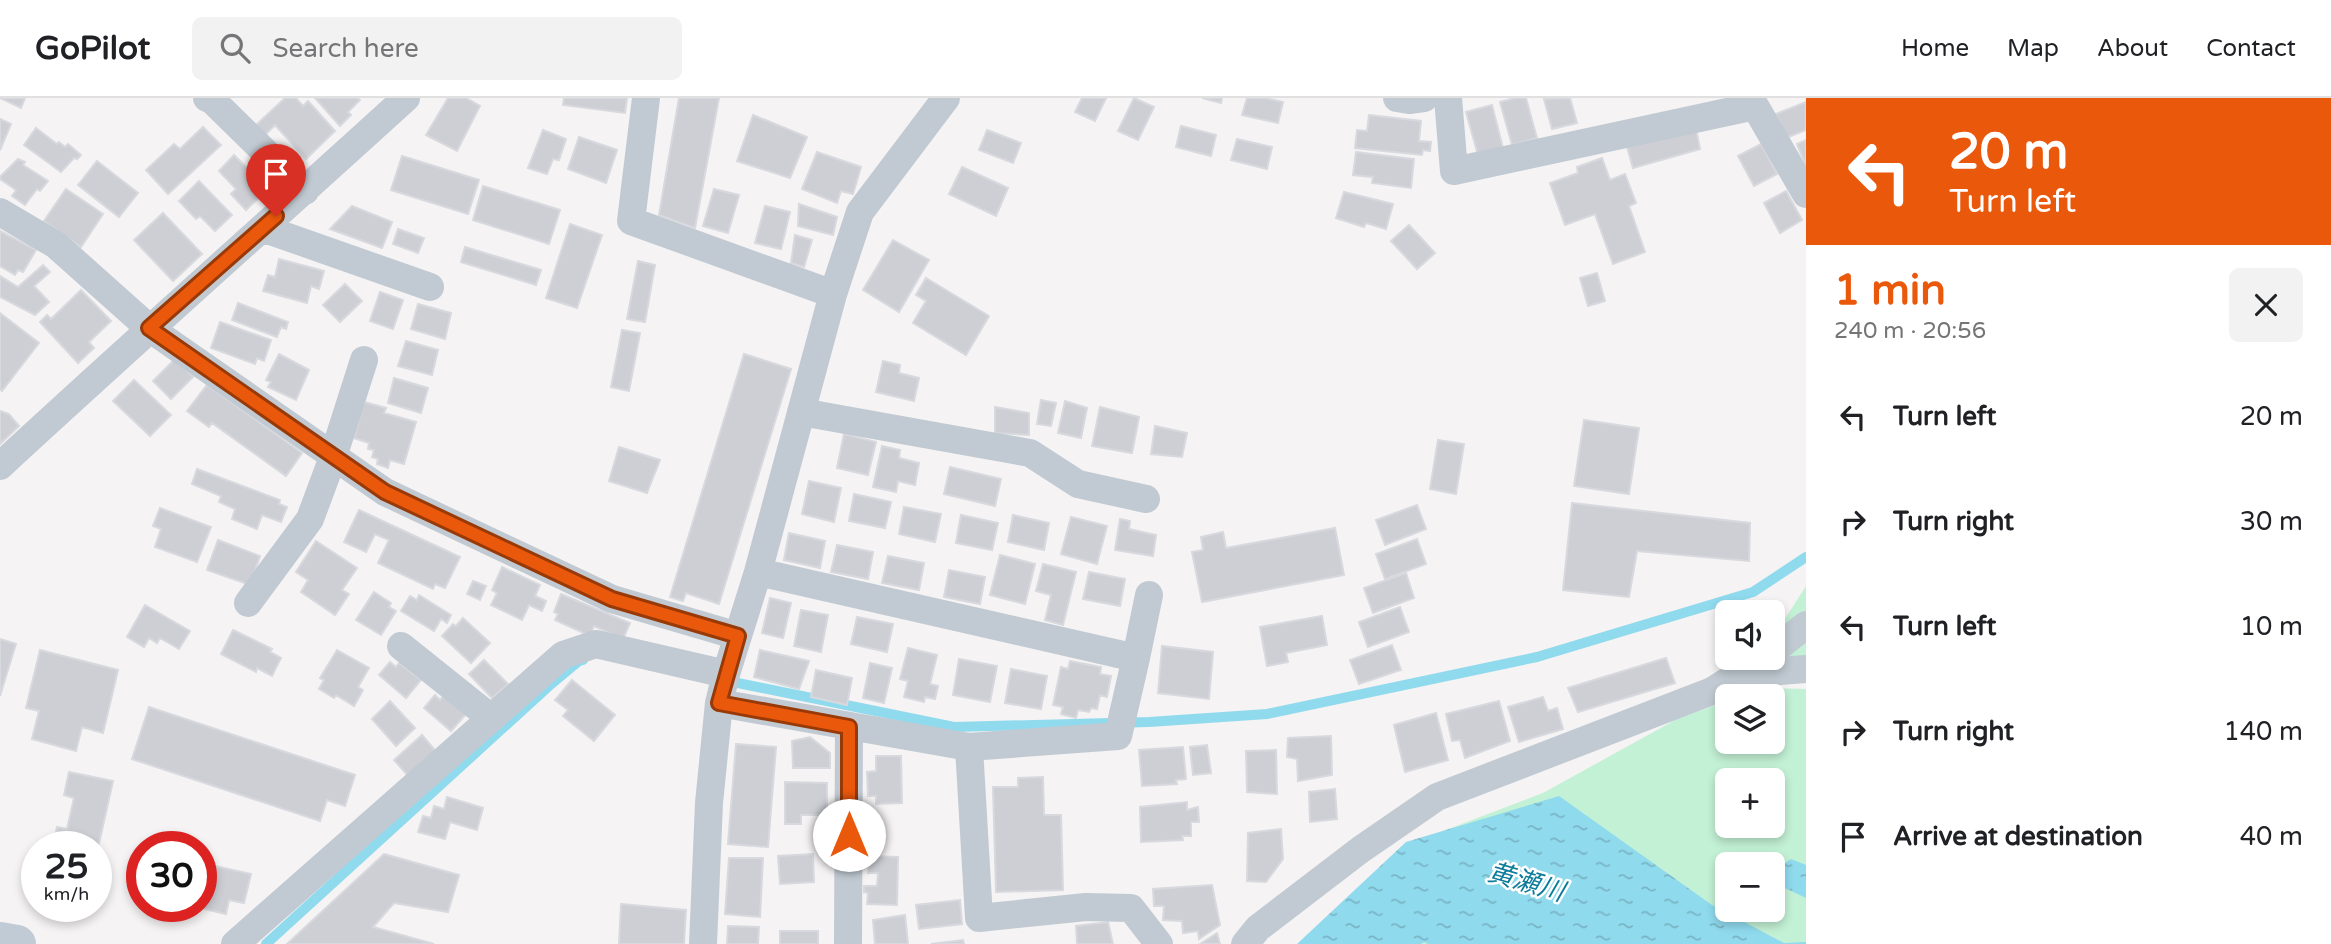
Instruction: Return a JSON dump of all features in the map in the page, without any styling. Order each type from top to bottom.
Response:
[{"type":"main road","points":[[0,941],[17,944]]},
{"type":"street","points":[[207,98],[305,191]]},
{"type":"street","points":[[0,466],[149,328],[406,98]]},
{"type":"street","points":[[646,98],[631,221],[833,294]]},
{"type":"street","points":[[703,944],[709,803],[719,703],[758,572],[833,294],[860,212],[946,98]]},
{"type":"street","points":[[1398,98],[1424,98]]},
{"type":"street","points":[[1448,98],[1454,171],[1755,106],[1806,194]]},
{"type":"street","points":[[0,212],[56,245],[149,328],[385,492],[612,599],[738,636]]},
{"type":"street","points":[[262,228],[430,286]]},
{"type":"street","points":[[248,603],[310,519],[364,360]]},
{"type":"street","points":[[802,412],[1030,453],[1078,484],[1146,499]]},
{"type":"street","points":[[758,572],[1136,658]]},
{"type":"street","points":[[719,703],[970,747],[1118,736],[1149,595]]},
{"type":"street","points":[[1785,642],[1806,625]]},
{"type":"street","points":[[235,944],[563,655],[596,644],[726,674]]},
{"type":"street","points":[[401,646],[491,718]]},
{"type":"street","points":[[1741,674],[1806,669]]},
{"type":"street","points":[[1245,944],[1258,928],[1360,850],[1437,797],[1712,691],[1747,670]]},
{"type":"street","points":[[848,944],[849,727]]},
{"type":"street","points":[[970,747],[979,918],[1086,907],[1130,908],[1159,944]]},
{"type":"green space","points":[[1806,586],[1806,658],[1785,658],[1785,619]]},
{"type":"green space","points":[[1785,688],[1806,689],[1806,944],[1315,944],[1401,847],[1543,793],[1677,719],[1715,705],[1715,754],[1785,754]]},
{"type":"water","name":"黄瀬川","points":[[1559,796],[1715,907],[1715,922],[1744,922],[1784,943],[1806,944],[1297,944],[1406,842]]},
{"type":"water","points":[[1791,859],[1806,865],[1806,898],[1785,888],[1785,863]]},
{"type":"building","points":[[0,98],[25,98],[21,108]]},
{"type":"building","points":[[285,98],[296,98],[303,106],[308,101],[335,131],[306,159],[275,125],[265,135],[256,125]]},
{"type":"building","points":[[315,98],[360,100],[348,112],[351,115],[340,126]]},
{"type":"building","points":[[448,98],[466,98],[480,106],[457,151],[426,135]]},
{"type":"building","points":[[564,98],[627,98],[625,113],[563,105]]},
{"type":"building","points":[[679,98],[719,98],[695,228],[659,215]]},
{"type":"building","points":[[1082,98],[1106,98],[1095,121],[1075,112]]},
{"type":"building","points":[[1134,98],[1154,107],[1138,140],[1118,131]]},
{"type":"building","points":[[1202,98],[1222,98],[1221,103]]},
{"type":"building","points":[[1247,98],[1283,102],[1278,123],[1242,115]]},
{"type":"building","points":[[1526,98],[1537,138],[1512,145],[1500,102]]},
{"type":"building","points":[[1570,98],[1577,123],[1552,129],[1544,99]]},
{"type":"building","points":[[1806,102],[1806,130],[1786,138],[1776,114]]},
{"type":"building","points":[[1492,105],[1503,148],[1478,155],[1466,112]]},
{"type":"building","points":[[753,115],[807,137],[790,178],[737,161]]},
{"type":"building","points":[[1369,115],[1421,121],[1419,141],[1431,142],[1430,151],[1423,150],[1422,155],[1355,148],[1357,130],[1367,131]]},
{"type":"building","points":[[0,119],[11,124],[0,150]]},
{"type":"building","points":[[1181,126],[1216,135],[1211,156],[1176,147]]},
{"type":"building","points":[[203,127],[221,145],[168,194],[146,170],[174,144],[180,149]]},
{"type":"building","points":[[36,128],[57,144],[59,142],[65,147],[68,144],[81,155],[77,159],[74,158],[61,172],[24,145]]},
{"type":"building","points":[[1696,129],[1700,149],[1633,168],[1627,147]]},
{"type":"building","points":[[543,130],[566,139],[559,160],[553,159],[547,174],[528,168]]},
{"type":"building","points":[[987,130],[1021,143],[1013,163],[979,150]]},
{"type":"building","points":[[579,137],[617,150],[606,183],[568,169]]},
{"type":"building","points":[[1237,139],[1272,147],[1267,169],[1231,160]]},
{"type":"building","points":[[1806,140],[1806,166],[1797,144]]},
{"type":"building","points":[[1761,144],[1777,174],[1754,186],[1738,156]]},
{"type":"building","points":[[817,152],[861,167],[853,194],[841,191],[837,203],[802,189]]},
{"type":"building","points":[[1356,152],[1414,159],[1411,188],[1372,183],[1373,177],[1353,175]]},
{"type":"building","points":[[234,155],[268,189],[246,210],[231,194],[236,189],[219,171]]},
{"type":"building","points":[[402,156],[479,180],[468,214],[391,190]]},
{"type":"building","points":[[1602,158],[1610,180],[1625,174],[1636,203],[1629,206],[1645,252],[1613,264],[1595,214],[1565,225],[1550,183],[1578,173],[1577,167]]},
{"type":"building","points":[[18,159],[48,181],[40,191],[37,189],[25,205],[12,196],[16,190],[0,179]]},
{"type":"building","points":[[97,161],[138,193],[119,217],[78,185]]},
{"type":"building","points":[[962,167],[1008,188],[996,216],[949,194]]},
{"type":"building","points":[[199,181],[232,215],[215,231],[200,216],[196,219],[179,201]]},
{"type":"building","points":[[483,186],[560,210],[549,244],[473,220]]},
{"type":"building","points":[[66,189],[103,214],[81,247],[44,221]]},
{"type":"building","points":[[714,189],[739,195],[728,233],[703,226]]},
{"type":"building","points":[[1786,191],[1802,220],[1780,233],[1764,203]]},
{"type":"building","points":[[1344,192],[1393,204],[1386,229],[1366,223],[1364,227],[1336,218]]},
{"type":"building","points":[[799,204],[837,217],[833,235],[798,226]]},
{"type":"building","points":[[352,206],[392,222],[382,248],[330,229]]},
{"type":"building","points":[[765,206],[790,212],[781,249],[755,243]]},
{"type":"building","points":[[163,213],[202,254],[173,281],[134,240]]},
{"type":"building","points":[[570,224],[602,235],[577,308],[546,298]]},
{"type":"building","points":[[1409,225],[1435,253],[1417,269],[1391,241]]},
{"type":"building","points":[[398,229],[424,238],[418,253],[393,244]]},
{"type":"building","points":[[0,231],[36,250],[23,272],[18,270],[15,275],[0,266]]},
{"type":"building","points":[[795,235],[812,240],[804,267],[791,263]]},
{"type":"building","points":[[893,240],[929,260],[899,312],[863,290]]},
{"type":"building","points":[[465,247],[541,270],[536,285],[461,262]]},
{"type":"building","points":[[279,259],[324,271],[319,289],[311,286],[307,303],[263,291],[268,275],[275,277]]},
{"type":"building","points":[[638,261],[655,265],[645,322],[627,319]]},
{"type":"building","points":[[43,265],[50,272],[34,286],[49,302],[35,315],[0,297],[0,276],[18,287]]},
{"type":"building","points":[[1597,273],[1605,301],[1588,306],[1580,278]]},
{"type":"building","points":[[926,278],[989,316],[966,355],[913,323],[926,301],[916,295]]},
{"type":"building","points":[[345,284],[362,301],[340,322],[323,305]]},
{"type":"building","points":[[81,290],[111,321],[89,342],[94,348],[78,363],[40,322],[47,315],[51,319]]},
{"type":"building","points":[[380,292],[403,300],[393,329],[370,321]]},
{"type":"building","points":[[238,303],[288,322],[286,329],[281,327],[277,337],[232,320]]},
{"type":"building","points":[[418,304],[451,313],[445,339],[411,329]]},
{"type":"building","points":[[0,313],[39,343],[2,391],[0,389]]},
{"type":"building","points":[[220,322],[271,340],[264,361],[257,358],[255,364],[211,348]]},
{"type":"building","points":[[622,330],[640,333],[629,391],[611,387]]},
{"type":"building","points":[[406,341],[438,350],[432,375],[398,366]]},
{"type":"building","points":[[279,354],[309,370],[296,400],[268,387],[271,382],[266,380]]},
{"type":"building","points":[[744,354],[791,369],[719,604],[686,593],[683,601],[670,597]]},
{"type":"building","points":[[175,359],[193,377],[171,399],[153,381]]},
{"type":"building","points":[[883,361],[900,365],[899,373],[919,378],[914,401],[876,392]]},
{"type":"building","points":[[394,378],[428,388],[421,413],[388,403]]},
{"type":"building","points":[[134,380],[171,415],[150,436],[113,401]]},
{"type":"building","points":[[207,385],[302,453],[286,476],[212,423],[209,427],[187,411]]},
{"type":"building","points":[[1041,400],[1056,403],[1051,426],[1037,424]]},
{"type":"building","points":[[1065,401],[1087,408],[1081,438],[1058,433]]},
{"type":"building","points":[[364,402],[386,408],[384,413],[416,422],[404,464],[390,460],[388,468],[377,464],[378,459],[372,457],[374,450],[368,449],[369,443],[354,438]]},
{"type":"building","points":[[995,407],[1029,413],[1029,435],[995,433]]},
{"type":"building","points":[[1100,407],[1139,417],[1132,453],[1092,446]]},
{"type":"building","points":[[0,411],[9,414],[19,426],[0,444]]},
{"type":"building","points":[[1584,420],[1639,428],[1629,494],[1574,486]]},
{"type":"building","points":[[1155,426],[1187,433],[1182,457],[1151,454]]},
{"type":"building","points":[[844,434],[876,442],[868,475],[837,468]]},
{"type":"building","points":[[1438,440],[1464,444],[1456,494],[1430,489]]},
{"type":"building","points":[[882,446],[900,450],[899,458],[919,463],[915,485],[898,481],[896,492],[873,487]]},
{"type":"building","points":[[619,447],[660,460],[647,493],[609,481]]},
{"type":"building","points":[[950,467],[1001,479],[995,506],[944,494]]},
{"type":"building","points":[[197,469],[280,500],[279,504],[287,507],[281,522],[262,515],[257,529],[232,519],[235,509],[219,502],[221,496],[192,484]]},
{"type":"building","points":[[809,481],[841,488],[834,522],[802,514]]},
{"type":"building","points":[[854,494],[891,502],[885,528],[849,521]]},
{"type":"building","points":[[1572,503],[1750,523],[1749,561],[1637,551],[1629,597],[1563,590]]},
{"type":"building","points":[[1417,505],[1426,529],[1385,545],[1376,520]]},
{"type":"building","points":[[904,507],[941,514],[935,542],[899,534]]},
{"type":"building","points":[[160,508],[211,527],[197,562],[155,547],[161,529],[153,526]]},
{"type":"building","points":[[359,510],[460,557],[445,588],[435,584],[433,589],[378,563],[389,540],[375,534],[366,552],[344,542]]},
{"type":"building","points":[[961,515],[998,523],[992,550],[956,543]]},
{"type":"building","points":[[1013,515],[1049,523],[1044,550],[1008,542]]},
{"type":"building","points":[[1071,517],[1107,526],[1097,564],[1061,554]]},
{"type":"building","points":[[1120,519],[1130,521],[1129,529],[1156,535],[1153,556],[1115,550]]},
{"type":"building","points":[[1335,528],[1344,575],[1202,602],[1192,552],[1203,550],[1201,537],[1223,532],[1226,548]]},
{"type":"building","points":[[789,533],[825,541],[820,568],[784,560]]},
{"type":"building","points":[[1417,539],[1426,564],[1385,579],[1376,554]]},
{"type":"building","points":[[218,540],[260,556],[250,585],[207,570]]},
{"type":"building","points":[[316,541],[357,568],[342,590],[349,594],[335,615],[301,592],[308,580],[296,572]]},
{"type":"building","points":[[837,545],[873,552],[868,579],[831,572]]},
{"type":"building","points":[[1000,555],[1035,564],[1025,604],[990,595]]},
{"type":"building","points":[[888,556],[924,563],[919,590],[882,583]]},
{"type":"building","points":[[1043,564],[1076,572],[1063,625],[1045,620],[1051,595],[1036,591]]},
{"type":"building","points":[[502,567],[540,585],[535,596],[546,601],[542,611],[529,605],[522,620],[491,605],[497,593],[492,590]]},
{"type":"building","points":[[949,570],[985,577],[980,604],[944,597]]},
{"type":"building","points":[[1089,572],[1125,579],[1120,606],[1083,599]]},
{"type":"building","points":[[1406,573],[1414,598],[1373,613],[1364,588]]},
{"type":"building","points":[[473,581],[486,586],[480,600],[467,594]]},
{"type":"building","points":[[374,592],[391,603],[389,607],[396,611],[381,635],[356,620]]},
{"type":"building","points":[[561,594],[630,623],[623,639],[594,626],[590,636],[555,620],[558,614],[554,612]]},
{"type":"building","points":[[419,595],[451,615],[447,623],[441,619],[434,631],[401,611],[410,596],[417,600]]},
{"type":"building","points":[[770,598],[791,603],[783,638],[762,633]]},
{"type":"building","points":[[145,605],[190,631],[179,649],[160,638],[157,643],[149,638],[144,647],[127,637]]},
{"type":"building","points":[[1400,607],[1409,632],[1368,647],[1359,622]]},
{"type":"building","points":[[801,610],[828,615],[821,652],[794,646]]},
{"type":"building","points":[[1322,616],[1327,645],[1286,653],[1288,662],[1267,666],[1260,627]]},
{"type":"building","points":[[857,617],[893,624],[887,652],[851,644]]},
{"type":"building","points":[[463,618],[490,643],[471,663],[442,636]]},
{"type":"building","points":[[233,630],[272,649],[270,652],[281,658],[272,676],[257,668],[256,672],[221,654]]},
{"type":"building","points":[[0,639],[16,644],[0,696]]},
{"type":"building","points":[[1392,645],[1401,670],[1359,684],[1350,660]]},
{"type":"building","points":[[1162,646],[1213,652],[1209,699],[1158,693]]},
{"type":"building","points":[[908,648],[937,655],[930,684],[938,686],[935,699],[925,697],[924,702],[904,697],[908,681],[900,679]]},
{"type":"building","points":[[40,650],[118,670],[103,733],[82,727],[76,751],[32,739],[39,711],[26,708]]},
{"type":"building","points":[[337,650],[369,668],[358,687],[363,690],[354,706],[319,689],[324,680],[320,678]]},
{"type":"building","points":[[760,650],[809,661],[799,689],[754,677]]},
{"type":"building","points":[[1666,658],[1675,683],[1578,712],[1568,688]]},
{"type":"building","points":[[959,659],[997,666],[990,702],[953,695]]},
{"type":"building","points":[[484,660],[508,684],[492,698],[469,674]]},
{"type":"building","points":[[1070,661],[1101,667],[1100,674],[1111,676],[1107,697],[1100,695],[1097,709],[1091,708],[1089,712],[1078,710],[1076,718],[1061,714],[1063,707],[1053,705],[1061,667],[1068,669]]},
{"type":"building","points":[[390,662],[396,667],[399,663],[421,680],[406,698],[379,675]]},
{"type":"building","points":[[870,663],[892,668],[884,703],[863,698]]},
{"type":"building","points":[[1011,669],[1047,676],[1041,709],[1005,703]]},
{"type":"building","points":[[816,670],[852,678],[847,705],[811,697]]},
{"type":"building","points":[[572,680],[615,715],[594,741],[563,716],[568,710],[555,700]]},
{"type":"building","points":[[435,695],[440,700],[444,695],[466,714],[451,731],[424,708]]},
{"type":"building","points":[[1543,697],[1548,711],[1557,708],[1563,729],[1519,742],[1508,707]]},
{"type":"building","points":[[390,701],[415,728],[396,746],[372,719]]},
{"type":"building","points":[[1499,701],[1510,741],[1465,758],[1460,740],[1452,741],[1446,714]]},
{"type":"building","points":[[149,707],[355,775],[345,806],[327,800],[320,821],[132,759]]},
{"type":"building","points":[[1436,713],[1448,760],[1405,772],[1394,725]]},
{"type":"building","points":[[422,735],[439,755],[411,779],[394,760]]},
{"type":"building","points":[[1331,736],[1332,775],[1298,781],[1297,759],[1287,757],[1288,738]]},
{"type":"building","points":[[810,737],[830,753],[830,768],[793,768],[792,741]]},
{"type":"building","points":[[736,744],[776,747],[768,847],[728,844]]},
{"type":"building","points":[[1207,745],[1211,773],[1193,775],[1190,747]]},
{"type":"building","points":[[1183,747],[1186,779],[1176,780],[1177,784],[1142,786],[1139,750]]},
{"type":"building","points":[[1276,750],[1277,794],[1247,792],[1246,751]]},
{"type":"building","points":[[876,756],[901,756],[902,803],[876,804],[876,796],[868,796],[867,772],[876,771]]},
{"type":"building","points":[[69,772],[113,781],[102,831],[56,831],[57,827],[67,829],[74,798],[64,795]]},
{"type":"building","points":[[1043,777],[1044,815],[1061,815],[1063,890],[996,892],[993,787],[1018,787],[1018,778]]},
{"type":"building","points":[[785,782],[827,783],[827,815],[801,815],[801,824],[785,824]]},
{"type":"building","points":[[1335,789],[1337,819],[1310,822],[1309,792]]},
{"type":"building","points":[[447,797],[483,808],[477,830],[450,822],[445,839],[418,832],[423,816],[431,818],[434,806],[444,809]]},
{"type":"building","points":[[1187,802],[1187,810],[1198,807],[1199,822],[1191,822],[1191,836],[1182,836],[1183,840],[1141,842],[1140,807]]},
{"type":"building","points":[[1281,829],[1283,859],[1266,882],[1247,881],[1248,833]]},
{"type":"building","points":[[384,854],[459,875],[448,912],[394,903],[373,927],[434,944],[287,944]]},
{"type":"building","points":[[813,854],[814,882],[780,884],[778,856]]},
{"type":"building","points":[[869,856],[898,857],[897,905],[867,904],[868,893],[864,892],[864,886],[877,886],[878,873],[868,873]]},
{"type":"building","points":[[729,858],[763,858],[760,917],[725,914]]},
{"type":"building","points":[[217,867],[251,874],[244,903],[229,900],[226,914],[217,912]]},
{"type":"building","points":[[1212,885],[1220,925],[1199,939],[1198,931],[1183,933],[1182,921],[1163,920],[1164,906],[1154,906],[1153,889]]},
{"type":"building","points":[[960,900],[962,924],[919,929],[916,905]]},
{"type":"building","points":[[621,904],[686,910],[684,944],[619,944]]},
{"type":"building","points":[[905,915],[908,944],[875,944],[873,920]]},
{"type":"building","points":[[1108,922],[1113,944],[1077,944],[1076,926]]},
{"type":"building","points":[[728,926],[759,927],[758,944],[727,944]]},
{"type":"building","points":[[780,931],[818,931],[818,944],[780,944]]},
{"type":"building","points":[[1217,933],[1220,944],[1200,944]]},
{"type":"building","points":[[963,940],[964,944],[931,944]]},
{"type":"waterway","points":[[728,681],[954,727],[1149,722],[1267,714],[1537,657],[1753,592],[1806,557]]},
{"type":"waterway","points":[[266,944],[549,686],[583,660]]},
{"type":"route","points":[[276,216],[149,328],[385,492],[612,599],[738,636],[719,703],[849,727],[849,835]]}]
